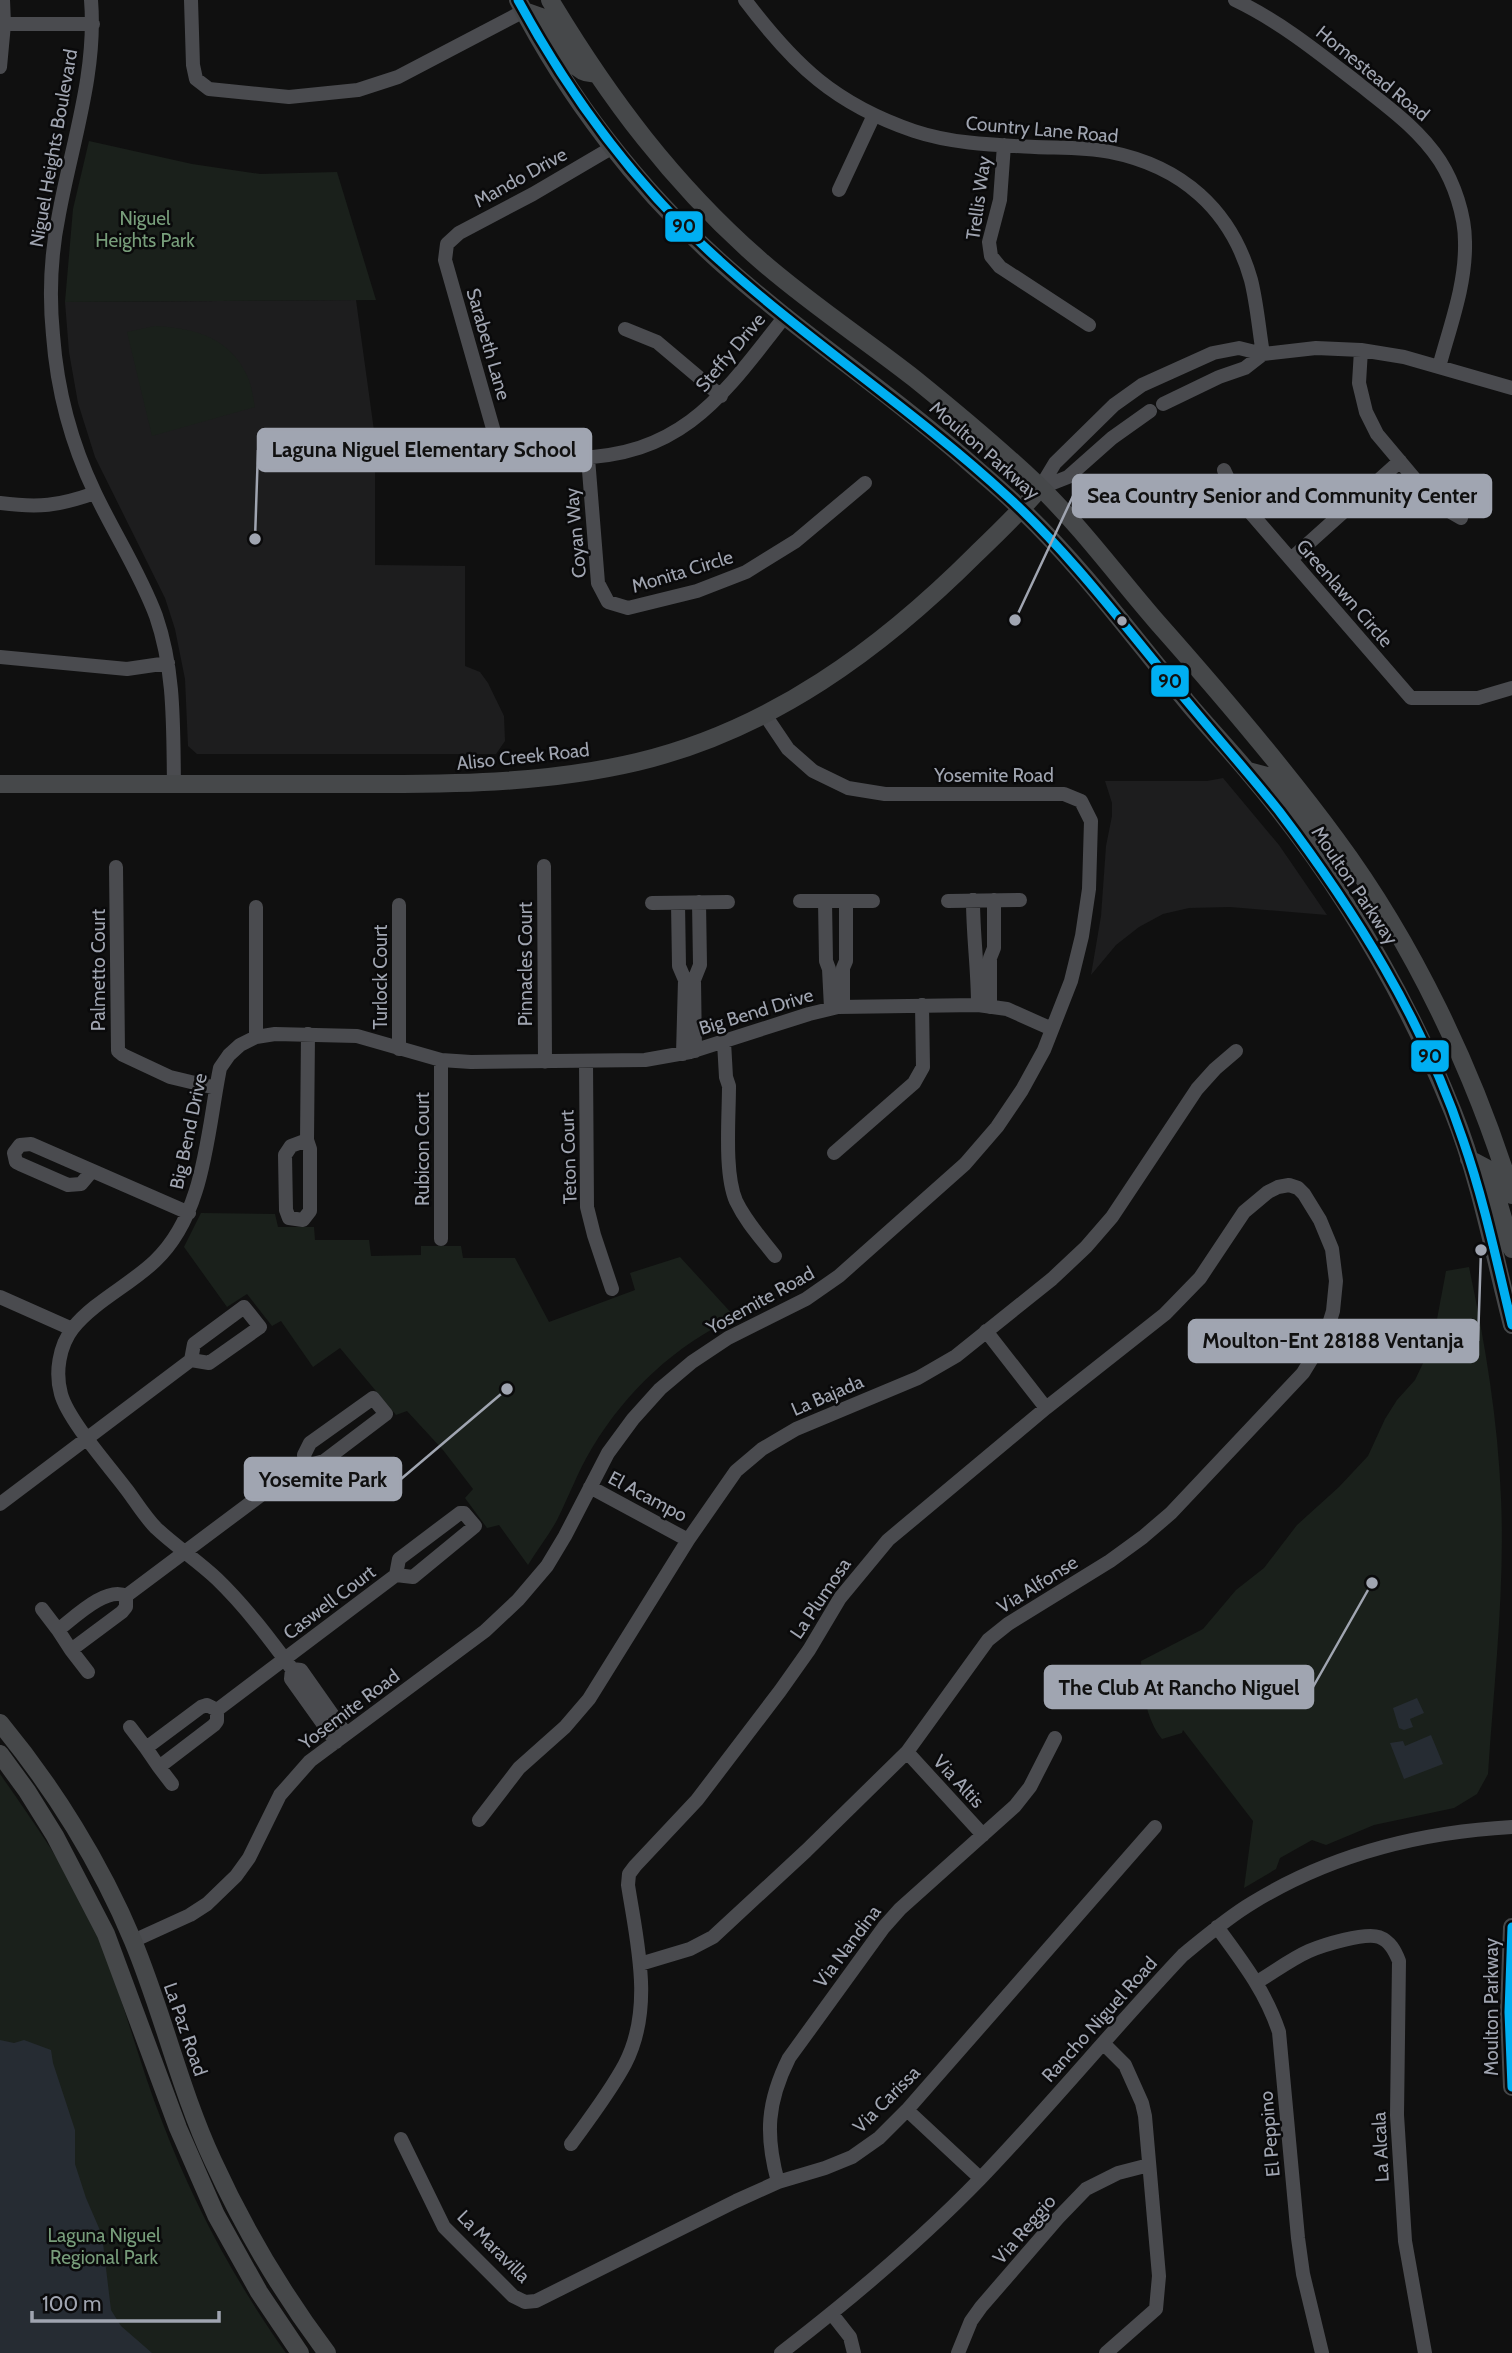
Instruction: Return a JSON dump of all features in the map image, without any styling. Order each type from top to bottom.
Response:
[{"type":"main road","name":"Moulton Parkway","points":[[550,0],[594,73],[641,136],[691,191],[760,260],[916,380],[1040,488],[1209,679],[1337,841],[1401,942],[1448,1030],[1488,1125],[1512,1195]]},
{"type":"main road","name":"Moulton Parkway","points":[[524,4],[570,88],[613,147],[688,231],[718,260],[929,428],[1022,509],[1248,771],[1327,877],[1382,963],[1435,1068],[1469,1159],[1512,1325]]},
{"type":"main road","points":[[524,4],[547,23],[578,69],[587,74],[594,73]]},
{"type":"main road","name":"Aliso Creek Road","points":[[0,784],[464,784],[570,776],[639,761],[701,742],[765,715],[836,673],[894,630],[953,577],[1040,488]]},
{"type":"main road","points":[[1248,771],[1271,777],[1318,836],[1324,840],[1337,841]]},
{"type":"main road","points":[[1469,1159],[1486,1168],[1512,1249]]},
{"type":"main road","name":"La Paz Road","points":[[0,1723],[40,1776],[78,1834],[133,1941],[195,2118],[213,2161],[258,2249],[327,2353]]},
{"type":"main road","name":"La Paz Road","points":[[0,1754],[55,1836],[106,1934],[183,2140],[216,2215],[253,2282],[300,2353]]},
{"type":"main road","points":[[55,1836],[71,1842],[119,1933],[133,1941],[130,1957],[155,2040],[151,2054]]},
{"type":"main road","name":"Moulton Parkway","points":[[1512,1927],[1509,2000],[1512,2087]]},
{"type":"street","points":[[0,67],[3,0]]},
{"type":"street","name":"Niguel Heights Boulevard","points":[[92,0],[90,68],[58,216],[51,270],[52,336],[61,391],[76,447],[95,493],[141,577],[157,619],[173,687],[174,784]]},
{"type":"street","points":[[191,0],[192,65],[196,79],[209,89],[289,97],[358,90],[398,77],[524,4]]},
{"type":"street","name":"Country Lane Road","points":[[746,0],[776,41],[810,75],[842,99],[874,115],[916,132],[959,141],[1107,151],[1144,160],[1183,180],[1215,209],[1236,243],[1251,280],[1263,354]]},
{"type":"street","name":"Homestead Road","points":[[1235,0],[1266,15],[1358,83],[1412,126],[1441,162],[1459,203],[1465,239],[1465,274],[1439,367]]},
{"type":"street","points":[[4,24],[93,24]]},
{"type":"street","points":[[839,190],[874,115]]},
{"type":"street","name":"Trellis Way","points":[[1004,145],[1000,200],[989,242],[991,256],[1000,267],[1089,325]]},
{"type":"street","name":"Mando Drive","points":[[447,243],[459,233],[613,147]]},
{"type":"street","name":"Sarabeth Lane","points":[[447,243],[445,260],[495,439],[504,453]]},
{"type":"street","name":"Steffy Drive","points":[[504,453],[520,457],[588,458],[631,452],[668,437],[702,414],[721,396],[786,316]]},
{"type":"street","points":[[625,329],[657,342],[721,396]]},
{"type":"street","name":"Aliso Creek Road","points":[[1040,488],[1055,463],[1114,405],[1142,385],[1213,353],[1239,348],[1263,354],[1316,348],[1362,350],[1439,367],[1512,388]]},
{"type":"street","points":[[1362,350],[1359,383],[1366,412],[1377,434],[1435,503],[1461,518]]},
{"type":"street","name":"Aliso Creek Road","points":[[1040,488],[1068,477],[1112,438],[1157,408],[1219,377],[1245,368],[1263,354]]},
{"type":"street","name":"Coyan Way","points":[[588,458],[598,583],[608,602]]},
{"type":"street","points":[[1291,559],[1400,461]]},
{"type":"street","name":"Greenlawn Circle","points":[[1224,470],[1236,496],[1411,698],[1478,698],[1512,688]]},
{"type":"street","name":"Monita Circle","points":[[608,602],[628,608],[697,591],[746,572],[796,541],[865,483]]},
{"type":"street","points":[[0,503],[33,507],[67,503],[95,493]]},
{"type":"street","points":[[0,657],[127,669],[168,663]]},
{"type":"street","name":"Yosemite Road","points":[[133,1941],[207,1904],[249,1858],[272,1810],[293,1778],[310,1761],[485,1631],[519,1600],[547,1566],[608,1453],[633,1419],[671,1380],[728,1338],[806,1299],[839,1276],[965,1164],[1022,1090],[1044,1050],[1071,981],[1082,936],[1089,889],[1091,821],[1081,801],[1064,794],[886,794],[848,788],[813,771],[788,749],[765,715]]},
{"type":"street","name":"Pinnacles Court","points":[[544,866],[545,1062]]},
{"type":"street","name":"Palmetto Court","points":[[117,867],[118,1051],[170,1077],[216,1088]]},
{"type":"street","points":[[973,900],[973,948],[984,958]]},
{"type":"street","points":[[984,1006],[984,958],[994,948],[994,900]]},
{"type":"street","points":[[947,901],[1020,900]]},
{"type":"street","points":[[800,901],[873,901]]},
{"type":"street","points":[[825,901],[826,961],[836,968]]},
{"type":"street","points":[[836,968],[846,961],[846,901]]},
{"type":"street","points":[[689,980],[700,965],[699,902]]},
{"type":"street","points":[[652,903],[728,902]]},
{"type":"street","points":[[678,903],[679,966],[689,980],[689,1052]]},
{"type":"street","name":"Turlock Court","points":[[399,905],[399,1049]]},
{"type":"street","points":[[256,907],[256,1037]]},
{"type":"street","points":[[836,968],[837,1008]]},
{"type":"street","points":[[834,1153],[914,1083],[923,1067],[922,1005]]},
{"type":"street","name":"Big Bend Drive","points":[[341,1738],[291,1679],[288,1664],[254,1619],[217,1579],[155,1527],[88,1438],[62,1398],[58,1381],[61,1355],[72,1329],[155,1261],[174,1240],[196,1191],[220,1068],[229,1055],[240,1045],[256,1037],[308,1034],[357,1037],[442,1060],[645,1060],[689,1052],[837,1008],[922,1005],[1007,1009],[1052,1029]]},
{"type":"street","points":[[307,1140],[291,1146],[285,1154],[286,1210],[289,1218],[296,1220],[303,1220],[310,1210],[310,1149],[307,1140],[308,1034]]},
{"type":"street","points":[[729,1041],[735,1076],[729,1086],[730,1176],[735,1199],[748,1222],[775,1256]]},
{"type":"street","name":"La Bajada","points":[[479,1820],[519,1768],[565,1727],[589,1699],[688,1540],[736,1471],[762,1448],[796,1429],[918,1378],[956,1356],[1052,1279],[1086,1247],[1133,1186],[1197,1089],[1214,1069],[1236,1051]]},
{"type":"street","name":"Rubicon Court","points":[[441,1238],[442,1060]]},
{"type":"street","name":"Teton Court","points":[[586,1062],[587,1207],[612,1289]]},
{"type":"street","points":[[92,1171],[81,1184],[68,1185],[16,1162],[14,1153],[20,1144],[31,1144],[188,1213]]},
{"type":"street","name":"La Plumosa","points":[[571,2144],[620,2072],[635,2039],[641,2003],[640,1964],[628,1885],[629,1874],[697,1800],[787,1681],[840,1598],[888,1540],[1046,1408],[1165,1314],[1200,1278],[1244,1212],[1268,1192],[1289,1185]]},
{"type":"street","name":"Via Alfonse","points":[[640,1964],[690,1949],[713,1937],[907,1752],[988,1640],[1008,1624],[1110,1561],[1143,1537],[1171,1513],[1303,1373],[1325,1337],[1333,1311],[1336,1281],[1332,1249],[1321,1220],[1304,1194],[1289,1185]]},
{"type":"street","points":[[0,1297],[72,1329]]},
{"type":"street","points":[[0,1504],[191,1360],[194,1344],[244,1307],[260,1327],[209,1363],[191,1360]]},
{"type":"street","points":[[986,1331],[1046,1408]]},
{"type":"street","points":[[373,1398],[386,1414],[324,1461],[310,1465],[305,1462],[304,1455],[310,1443],[373,1398]]},
{"type":"street","points":[[126,1596],[305,1462]]},
{"type":"street","name":"El Acampo","points":[[590,1487],[688,1540]]},
{"type":"street","name":"Caswell Court","points":[[217,1710],[288,1664],[396,1575],[399,1559],[460,1513],[464,1513],[475,1526],[413,1577],[396,1575]]},
{"type":"street","points":[[58,1630],[106,1595],[120,1593],[126,1596]]},
{"type":"street","points":[[71,1650],[122,1612],[126,1607],[126,1596]]},
{"type":"street","points":[[43,1609],[88,1672]]},
{"type":"street","points":[[146,1748],[201,1707],[207,1705],[217,1710],[217,1721],[214,1725],[159,1767]]},
{"type":"street","points":[[130,1727],[172,1784]]},
{"type":"street","name":"Via Nandina","points":[[778,2182],[768,2132],[778,2081],[789,2058],[900,1909],[1015,1806],[1030,1787],[1055,1738]]},
{"type":"street","name":"Via Altis","points":[[907,1752],[984,1835]]},
{"type":"street","name":"Via Carissa","points":[[525,2302],[536,2301],[778,2182],[852,2157],[878,2138],[907,2110],[1155,1827]]},
{"type":"street","name":"Rancho Niguel Road","points":[[781,2353],[832,2314],[902,2254],[980,2178],[1183,1955],[1217,1927],[1278,1888],[1356,1855],[1435,1834],[1512,1827]]},
{"type":"street","name":"El Peppino","points":[[1217,1927],[1257,1982],[1279,2032],[1298,2238],[1303,2274],[1322,2353]]},
{"type":"street","name":"La Alcala","points":[[1257,1982],[1310,1951],[1367,1935],[1377,1936],[1394,1949],[1399,1961],[1397,2115],[1405,2241],[1425,2353]]},
{"type":"street","points":[[1103,2043],[1125,2065],[1142,2103],[1159,2276],[1156,2309],[1106,2353]]},
{"type":"street","points":[[907,2110],[980,2178]]},
{"type":"street","name":"La Maravilla","points":[[401,2139],[444,2227],[513,2296],[525,2302]]},
{"type":"street","name":"Via Reggio","points":[[958,2353],[971,2321],[981,2307],[1086,2189],[1118,2173],[1149,2165]]},
{"type":"street","points":[[832,2314],[850,2337],[855,2353]]},
{"type":"shaded area","points":[[356,300],[375,438],[375,565],[465,566],[465,666],[480,672],[488,683],[504,716],[505,741],[496,754],[197,754],[188,746],[185,679],[175,629],[165,598],[95,457],[78,403],[69,352],[65,302]]},
{"type":"shaded area","points":[[1223,778],[1279,845],[1327,915],[1230,907],[1189,908],[1163,914],[1139,927],[1116,945],[1091,975],[1101,916],[1106,846],[1112,816],[1112,803],[1105,781],[1207,781]]},
{"type":"shaded area","points":[[1417,1698],[1424,1713],[1410,1719],[1413,1727],[1404,1730],[1399,1728],[1393,1708]]},
{"type":"shaded area","points":[[1431,1735],[1443,1764],[1404,1779],[1390,1743],[1403,1741],[1405,1746]]},
{"type":"shaded area","points":[[0,2040],[14,2043],[24,2040],[51,2050],[75,2130],[75,2164],[102,2235],[111,2310],[121,2326],[152,2353],[0,2353]]},
{"type":"green space","name":"Niguel Heights Park","points":[[89,141],[192,164],[260,174],[337,172],[376,300],[65,302],[73,209]]},
{"type":"green space","points":[[155,326],[185,329],[223,345],[242,366],[250,383],[255,407],[152,436],[127,332]]},
{"type":"green space","points":[[201,1213],[275,1214],[278,1227],[314,1227],[315,1240],[369,1240],[371,1256],[421,1255],[421,1246],[461,1246],[463,1258],[515,1258],[549,1322],[635,1290],[630,1273],[680,1257],[735,1317],[673,1356],[621,1407],[592,1448],[557,1520],[528,1565],[499,1525],[487,1528],[465,1498],[473,1489],[443,1450],[407,1411],[396,1415],[340,1348],[313,1367],[281,1321],[272,1326],[247,1294],[227,1307],[184,1247]]},
{"type":"green space","points":[[1469,1267],[1490,1382],[1501,1498],[1500,1602],[1488,1774],[1477,1794],[1454,1808],[1374,1825],[1326,1845],[1312,1840],[1280,1858],[1276,1869],[1244,1888],[1253,1821],[1183,1730],[1182,1733],[1162,1739],[1156,1731],[1148,1712],[1141,1661],[1203,1629],[1236,1590],[1264,1568],[1297,1525],[1368,1456],[1385,1419],[1415,1380],[1427,1355],[1435,1330],[1446,1271]]},
{"type":"green space","name":"Laguna Niguel Regional Park","points":[[0,1774],[57,1858],[93,1925],[155,2102],[188,2184],[233,2271],[286,2353],[0,2353]]},
{"type":"transit line","name":"90","points":[[518,0],[583,106],[661,203],[755,291],[937,436],[1029,517],[1090,584],[1279,811],[1360,927],[1385,968],[1428,1052],[1471,1163],[1512,1325]]},
{"type":"transit line","name":"90","points":[[1512,1927],[1509,2012],[1512,2087]]},
{"type":"place","name":"Laguna Niguel Elementary School","points":[[255,539]]},
{"type":"place","name":"Sea Country Senior and Community Center","points":[[1015,620]]},
{"type":"place","name":"Moulton-Ent 28188 Ventanja","points":[[1481,1250]]},
{"type":"place","name":"Yosemite Park","points":[[507,1389]]},
{"type":"place","name":"The Club At Rancho Niguel","points":[[1372,1583]]}]
